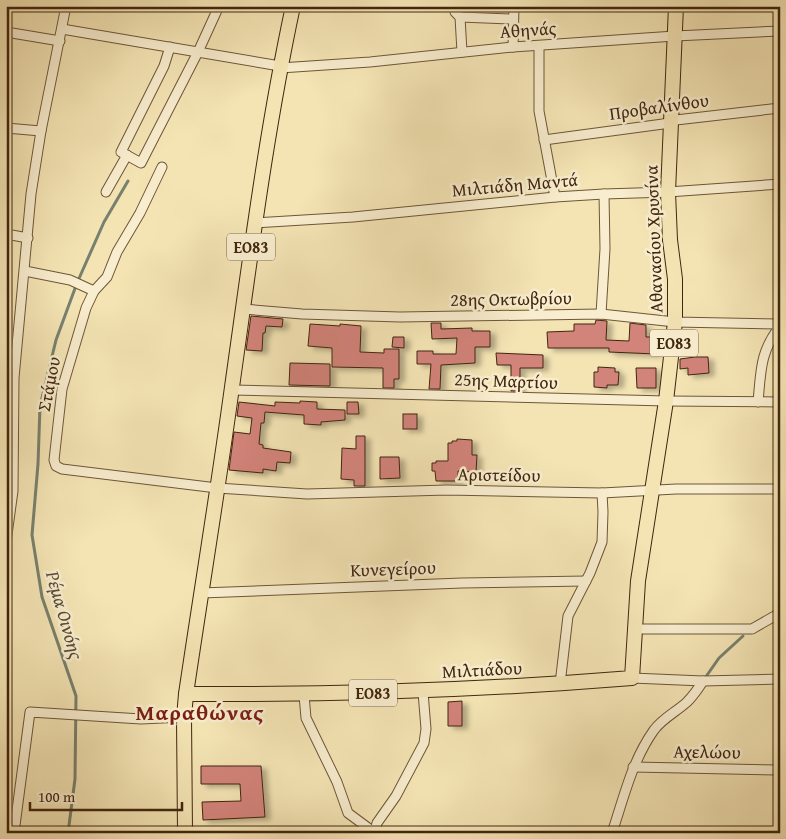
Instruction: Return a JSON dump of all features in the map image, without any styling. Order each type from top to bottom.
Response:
[{"type":"main road","name":"ΕΟ83","points":[[185,833],[184,716],[186,694],[232,390],[254,223],[280,67],[293,6]]},
{"type":"main road","name":"Αθανασίου Χρυσίνα","points":[[632,678],[638,581],[653,491],[676,322],[675,279],[669,235],[668,192],[676,6]]},
{"type":"main road","name":"Μιλτιάδου","points":[[186,694],[304,695],[423,692],[632,678]]},
{"type":"street","points":[[6,542],[10,490],[10,377],[41,131],[66,6]]},
{"type":"street","points":[[170,47],[164,66],[121,152],[141,163],[198,52],[219,6]]},
{"type":"street","points":[[455,6],[456,12],[460,17],[462,52]]},
{"type":"street","points":[[512,47],[514,6]]},
{"type":"street","points":[[460,17],[512,19]]},
{"type":"street","name":"Αθηνάς","points":[[62,29],[280,67],[370,62],[512,47],[780,31]]},
{"type":"street","points":[[6,32],[60,40]]},
{"type":"street","points":[[539,46],[539,111],[555,197]]},
{"type":"street","name":"Προβαλίνθου","points":[[544,140],[663,124],[670,121],[780,108]]},
{"type":"street","points":[[6,128],[41,131]]},
{"type":"street","points":[[106,192],[127,155]]},
{"type":"street","name":"Στάμου","points":[[162,167],[140,213],[117,252],[107,277],[94,291],[86,308],[62,388],[54,460],[56,466],[62,470],[217,488]]},
{"type":"street","name":"Μιλτιάδη Μαντά","points":[[254,223],[362,216],[555,197],[668,192],[780,184]]},
{"type":"street","points":[[602,314],[605,249],[604,194]]},
{"type":"street","points":[[6,234],[28,238]]},
{"type":"street","points":[[24,271],[70,280],[94,291]]},
{"type":"street","name":"28ης Οκτωβρίου","points":[[243,309],[302,314],[400,317],[602,314],[676,322],[780,325]]},
{"type":"street","points":[[758,402],[763,358],[770,340],[780,325]]},
{"type":"street","name":"25ης Μαρτίου","points":[[232,390],[780,402]]},
{"type":"street","name":"Αριστείδου","points":[[217,488],[307,494],[447,490],[602,493],[780,489]]},
{"type":"street","points":[[560,684],[568,616],[586,581],[602,542],[602,493]]},
{"type":"street","name":"Κυνεγείρου","points":[[201,592],[462,583],[586,581]]},
{"type":"street","points":[[635,629],[752,629],[780,613]]},
{"type":"street","name":"Μιλτιάδου","points":[[632,678],[703,681],[780,678]]},
{"type":"street","points":[[612,833],[633,767],[655,728],[690,699],[703,681]]},
{"type":"street","points":[[304,695],[306,718],[337,782],[348,813],[375,832],[377,823],[396,796],[424,743],[426,729],[423,692]]},
{"type":"street","points":[[14,833],[30,712],[141,719],[184,716]]},
{"type":"street","name":"Αχελώου","points":[[633,767],[780,770]]},
{"type":"building","points":[[251,316],[283,319],[282,327],[266,326],[265,333],[263,333],[262,351],[246,350]]},
{"type":"building","points":[[596,320],[607,321],[606,340],[629,341],[630,323],[646,325],[646,337],[658,337],[658,350],[656,350],[656,354],[609,352],[609,348],[548,348],[547,332],[574,331],[574,324],[595,324]]},
{"type":"building","points":[[431,323],[441,323],[441,329],[472,328],[472,331],[490,331],[490,347],[475,347],[475,363],[441,365],[440,389],[429,389],[431,364],[417,364],[417,351],[433,351],[433,354],[456,354],[457,338],[432,339]]},
{"type":"building","points":[[310,324],[361,326],[360,352],[384,353],[384,349],[399,349],[399,379],[394,379],[394,388],[383,388],[383,368],[332,367],[332,348],[308,346]]},
{"type":"building","points":[[393,337],[404,337],[404,348],[392,347]]},
{"type":"building","points":[[496,353],[543,355],[543,368],[520,368],[520,391],[511,391],[511,365],[497,365]]},
{"type":"building","points":[[708,357],[709,373],[688,375],[688,368],[680,369],[680,359]]},
{"type":"building","points":[[290,363],[330,364],[330,386],[289,385]]},
{"type":"building","points":[[598,367],[615,368],[615,372],[619,372],[618,385],[607,385],[607,388],[594,387],[594,372],[598,372]]},
{"type":"building","points":[[636,368],[656,368],[656,388],[637,388]]},
{"type":"building","points":[[300,401],[317,402],[317,409],[345,410],[345,420],[321,422],[321,425],[304,424],[304,415],[265,412],[264,423],[261,423],[259,444],[263,445],[263,448],[291,452],[290,463],[277,462],[276,471],[263,469],[263,473],[229,470],[234,432],[250,434],[252,418],[237,416],[239,402],[275,406],[275,402],[300,403]]},
{"type":"building","points":[[347,402],[358,402],[359,414],[347,414]]},
{"type":"building","points":[[403,414],[417,414],[417,429],[403,429]]},
{"type":"building","points":[[356,436],[365,436],[365,486],[354,486],[354,480],[341,479],[342,448],[356,449]]},
{"type":"building","points":[[457,439],[472,440],[472,455],[477,455],[476,472],[458,471],[458,481],[436,481],[435,471],[432,471],[432,463],[448,461],[448,443],[457,441]]},
{"type":"building","points":[[380,457],[399,457],[400,478],[380,479]]},
{"type":"building","points":[[462,701],[462,726],[448,726],[448,702]]},
{"type":"building","points":[[201,766],[261,766],[265,817],[203,820],[202,802],[241,801],[240,784],[201,784]]},
{"type":"waterway","name":"Ρέμα Οινόης","points":[[68,833],[75,779],[76,696],[42,597],[32,535],[38,464],[40,406],[56,340],[77,283],[104,222],[128,181]]},
{"type":"waterway","points":[[705,678],[719,658],[743,636]]},
{"type":"district","name":"Μαραθώνας","points":[[200,712]]}]
